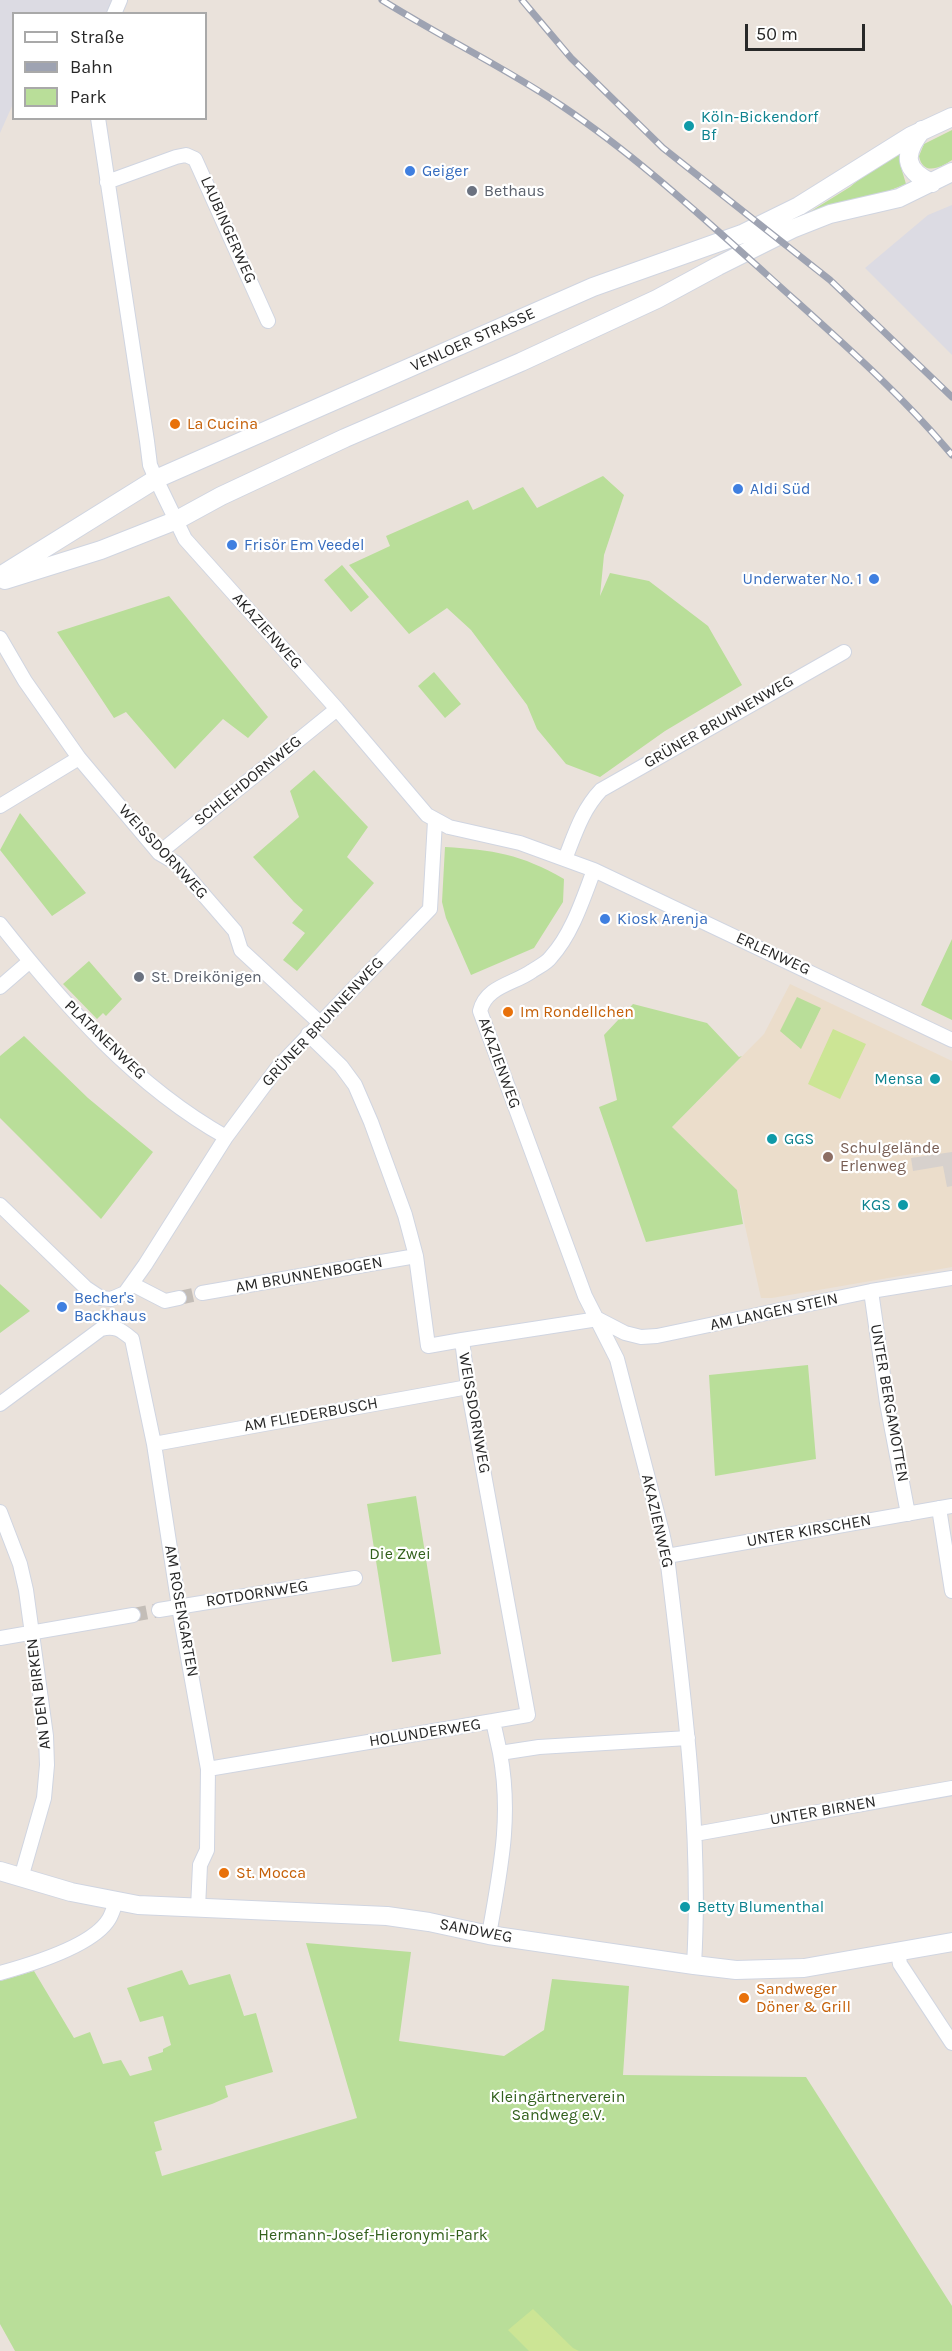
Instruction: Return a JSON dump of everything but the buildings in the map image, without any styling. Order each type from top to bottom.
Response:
[{"type":"main road","name":"VENLOER STRASSE","points":[[0,576],[156,479],[593,287],[742,234],[799,206],[923,129],[952,117]]},
{"type":"main road","points":[[923,129],[911,144],[910,168],[917,176],[932,183]]},
{"type":"main road","points":[[0,581],[101,550],[177,520],[221,496],[345,438],[521,362],[657,299],[792,229],[830,214],[899,198],[952,172]]},
{"type":"main road","name":"SANDWEG","points":[[0,1871],[71,1892],[116,1902],[175,1908],[387,1916],[489,1935],[736,1970],[804,1968],[952,1942]]},
{"type":"street","name":"AKAZIENWEG","points":[[98,120],[149,457],[156,479],[185,539],[337,709],[416,805],[435,821],[463,831],[520,843],[594,870],[567,933],[551,958],[526,975],[491,992],[482,1001],[480,1011],[585,1296],[617,1359],[667,1556],[688,1738],[695,1834],[694,1965]]},
{"type":"street","name":"LAUBINGERWEG","points":[[107,182],[176,157],[186,155],[195,159],[268,321]]},
{"type":"street","name":"WEISSDORNWEG","points":[[0,638],[25,681],[79,758],[159,853],[176,863],[235,931],[241,950],[320,1023]]},
{"type":"street","name":"GRÜNER BRUNNENWEG","points":[[565,859],[579,820],[601,790],[844,652]]},
{"type":"street","name":"SCHLEHDORNWEG","points":[[159,853],[337,709]]},
{"type":"street","points":[[0,806],[79,758]]},
{"type":"street","name":"GRÜNER BRUNNENWEG","points":[[0,1205],[86,1288],[101,1298],[111,1299],[125,1293],[226,1137],[278,1067],[430,909],[435,821]]},
{"type":"street","name":"ERLENWEG","points":[[594,870],[952,1040]]},
{"type":"street","name":"PLATANENWEG","points":[[0,924],[79,1018],[115,1054],[151,1084],[210,1128],[226,1137]]},
{"type":"street","points":[[0,987],[30,961]]},
{"type":"street","name":"WEISSDORNWEG","points":[[308,1034],[341,1066],[355,1085],[392,1176],[416,1256],[428,1346],[462,1340],[468,1387],[528,1715],[493,1722]]},
{"type":"street","name":"AM BRUNNENBOGEN","points":[[202,1293],[416,1256]]},
{"type":"street","name":"AM LANGEN STEIN","points":[[598,1319],[625,1333],[641,1337],[657,1336],[871,1291],[952,1278]]},
{"type":"street","points":[[132,1284],[165,1301],[179,1298]]},
{"type":"street","name":"UNTER BERGAMOTTEN","points":[[871,1291],[887,1402],[908,1514]]},
{"type":"street","points":[[462,1340],[598,1319]]},
{"type":"street","name":"AM ROSENGARTEN","points":[[0,1404],[69,1353],[88,1336],[101,1329],[111,1326],[120,1329],[132,1339],[154,1444],[179,1607],[208,1769],[207,1851],[200,1865],[198,1908]]},
{"type":"street","name":"AM FLIEDERBUSCH","points":[[154,1444],[468,1387]]},
{"type":"street","points":[[945,1507],[952,1591]]},
{"type":"street","name":"UNTER KIRSCHEN","points":[[667,1556],[945,1507]]},
{"type":"street","name":"AN DEN BIRKEN","points":[[0,1512],[20,1564],[27,1590],[46,1736],[44,1798],[21,1878]]},
{"type":"street","name":"ROTDORNWEG","points":[[159,1610],[355,1578]]},
{"type":"street","points":[[0,1638],[133,1615]]},
{"type":"street","name":"HOLUNDERWEG","points":[[208,1769],[493,1722],[500,1753]]},
{"type":"street","points":[[489,1935],[503,1850],[507,1803],[500,1753],[539,1747],[688,1738]]},
{"type":"street","name":"UNTER BIRNEN","points":[[695,1834],[952,1788]]},
{"type":"street","points":[[0,1973],[31,1964],[86,1941],[109,1919],[116,1902]]},
{"type":"street","points":[[898,1952],[900,1964],[952,2043]]},
{"type":"shaded area","points":[[0,0],[113,0],[109,12],[12,12],[12,106],[0,133]]},
{"type":"shaded area","points":[[952,205],[952,355],[865,268],[928,215]]},
{"type":"shaded area","name":"Schulgelände Erlenweg","points":[[790,984],[952,1061],[952,1267],[761,1298],[737,1190],[672,1127],[764,1034]]},
{"type":"shaded area","points":[[952,1152],[952,1186],[947,1187],[943,1166],[913,1171],[911,1158]]},
{"type":"green space","points":[[952,130],[952,160],[937,168],[924,166],[919,156],[924,144]]},
{"type":"green space","points":[[900,153],[900,164],[906,184],[808,213],[850,187],[879,163]]},
{"type":"green space","points":[[603,476],[624,495],[604,555],[600,596],[610,573],[649,581],[708,626],[742,685],[665,731],[600,777],[566,764],[537,729],[527,705],[471,630],[447,608],[409,634],[349,565],[390,546],[386,536],[468,500],[473,510],[523,487],[537,508]]},
{"type":"green space","points":[[342,565],[369,597],[351,612],[324,580]]},
{"type":"green space","points":[[169,596],[268,717],[248,738],[223,719],[175,769],[126,712],[114,718],[57,632]]},
{"type":"green space","points":[[434,672],[461,704],[445,718],[418,686]]},
{"type":"green space","points":[[314,770],[368,827],[347,857],[374,883],[297,971],[283,960],[305,933],[292,923],[303,910],[253,857],[299,817],[290,791]]},
{"type":"green space","points":[[20,813],[86,893],[52,916],[0,850]]},
{"type":"green space","points":[[445,847],[506,855],[534,864],[564,879],[563,902],[534,948],[471,975],[446,918],[442,902]]},
{"type":"green space","points":[[952,939],[952,1020],[921,1005]]},
{"type":"green space","points":[[89,961],[122,999],[106,1016],[103,1013],[97,1019],[63,984]]},
{"type":"green space","points":[[797,997],[821,1008],[801,1049],[780,1031]]},
{"type":"green space","points":[[633,1004],[707,1023],[739,1057],[742,1056],[672,1127],[737,1190],[743,1224],[646,1242],[599,1107],[617,1100],[604,1035]]},
{"type":"green space","points":[[833,1029],[866,1044],[840,1099],[808,1084]]},
{"type":"green space","points":[[24,1036],[88,1098],[153,1152],[101,1219],[0,1118],[0,1056]]},
{"type":"green space","points":[[0,1284],[30,1311],[0,1333]]},
{"type":"green space","points":[[808,1365],[816,1459],[715,1476],[709,1375]]},
{"type":"green space","name":"Die Zwei","points":[[416,1496],[441,1654],[392,1662],[367,1504]]},
{"type":"green space","name":"Hermann-Josef-Hieronymi-Park","points":[[306,1943],[411,1952],[399,2041],[504,2056],[544,2030],[552,1979],[629,1986],[623,2075],[806,2077],[952,2306],[952,2351],[15,2351],[0,2324],[0,1981],[34,1971],[74,2038],[90,2032],[103,2064],[121,2060],[130,2076],[152,2070],[148,2057],[163,2052],[163,2049],[171,2045],[163,2016],[140,2022],[127,1988],[182,1970],[189,1985],[230,1974],[244,2016],[256,2013],[273,2072],[225,2086],[228,2097],[212,2104],[154,2122],[162,2150],[155,2152],[162,2176],[357,2118]]},
{"type":"green space","points":[[533,2309],[573,2348],[579,2351],[529,2351],[508,2330]]},
{"type":"tunnel","points":[[179,1298],[202,1293]]},
{"type":"tunnel","points":[[133,1615],[159,1610]]},
{"type":"railway","points":[[382,0],[540,92],[616,145],[717,230],[862,361],[908,406],[952,455]]},
{"type":"railway","points":[[522,0],[571,58],[663,148],[830,280],[952,397]]},
{"type":"place","name":"Köln-Bickendorf Bf","points":[[689,126]]},
{"type":"place","name":"Geiger","points":[[410,171]]},
{"type":"place","name":"Bethaus","points":[[472,191]]},
{"type":"place","name":"La Cucina","points":[[175,424]]},
{"type":"place","name":"Aldi Süd","points":[[738,489]]},
{"type":"place","name":"Frisör Em Veedel","points":[[232,545]]},
{"type":"place","name":"Underwater No. 1","points":[[874,579]]},
{"type":"place","name":"Kiosk Arenja","points":[[605,919]]},
{"type":"place","name":"St. Dreikönigen","points":[[139,977]]},
{"type":"place","name":"Im Rondellchen","points":[[508,1012]]},
{"type":"place","name":"Mensa","points":[[935,1079]]},
{"type":"place","name":"GGS","points":[[772,1139]]},
{"type":"place","name":"Schulgelände Erlenweg","points":[[828,1157]]},
{"type":"place","name":"KGS","points":[[903,1205]]},
{"type":"place","name":"Becher's Backhaus","points":[[62,1307]]},
{"type":"place","name":"St. Mocca","points":[[224,1873]]},
{"type":"place","name":"Betty Blumenthal","points":[[685,1907]]},
{"type":"place","name":"Sandweger Döner & Grill","points":[[744,1998]]},
{"type":"park label","name":"Kleingärtnerverein Sandweg e.V.","points":[[558,2106]]}]
